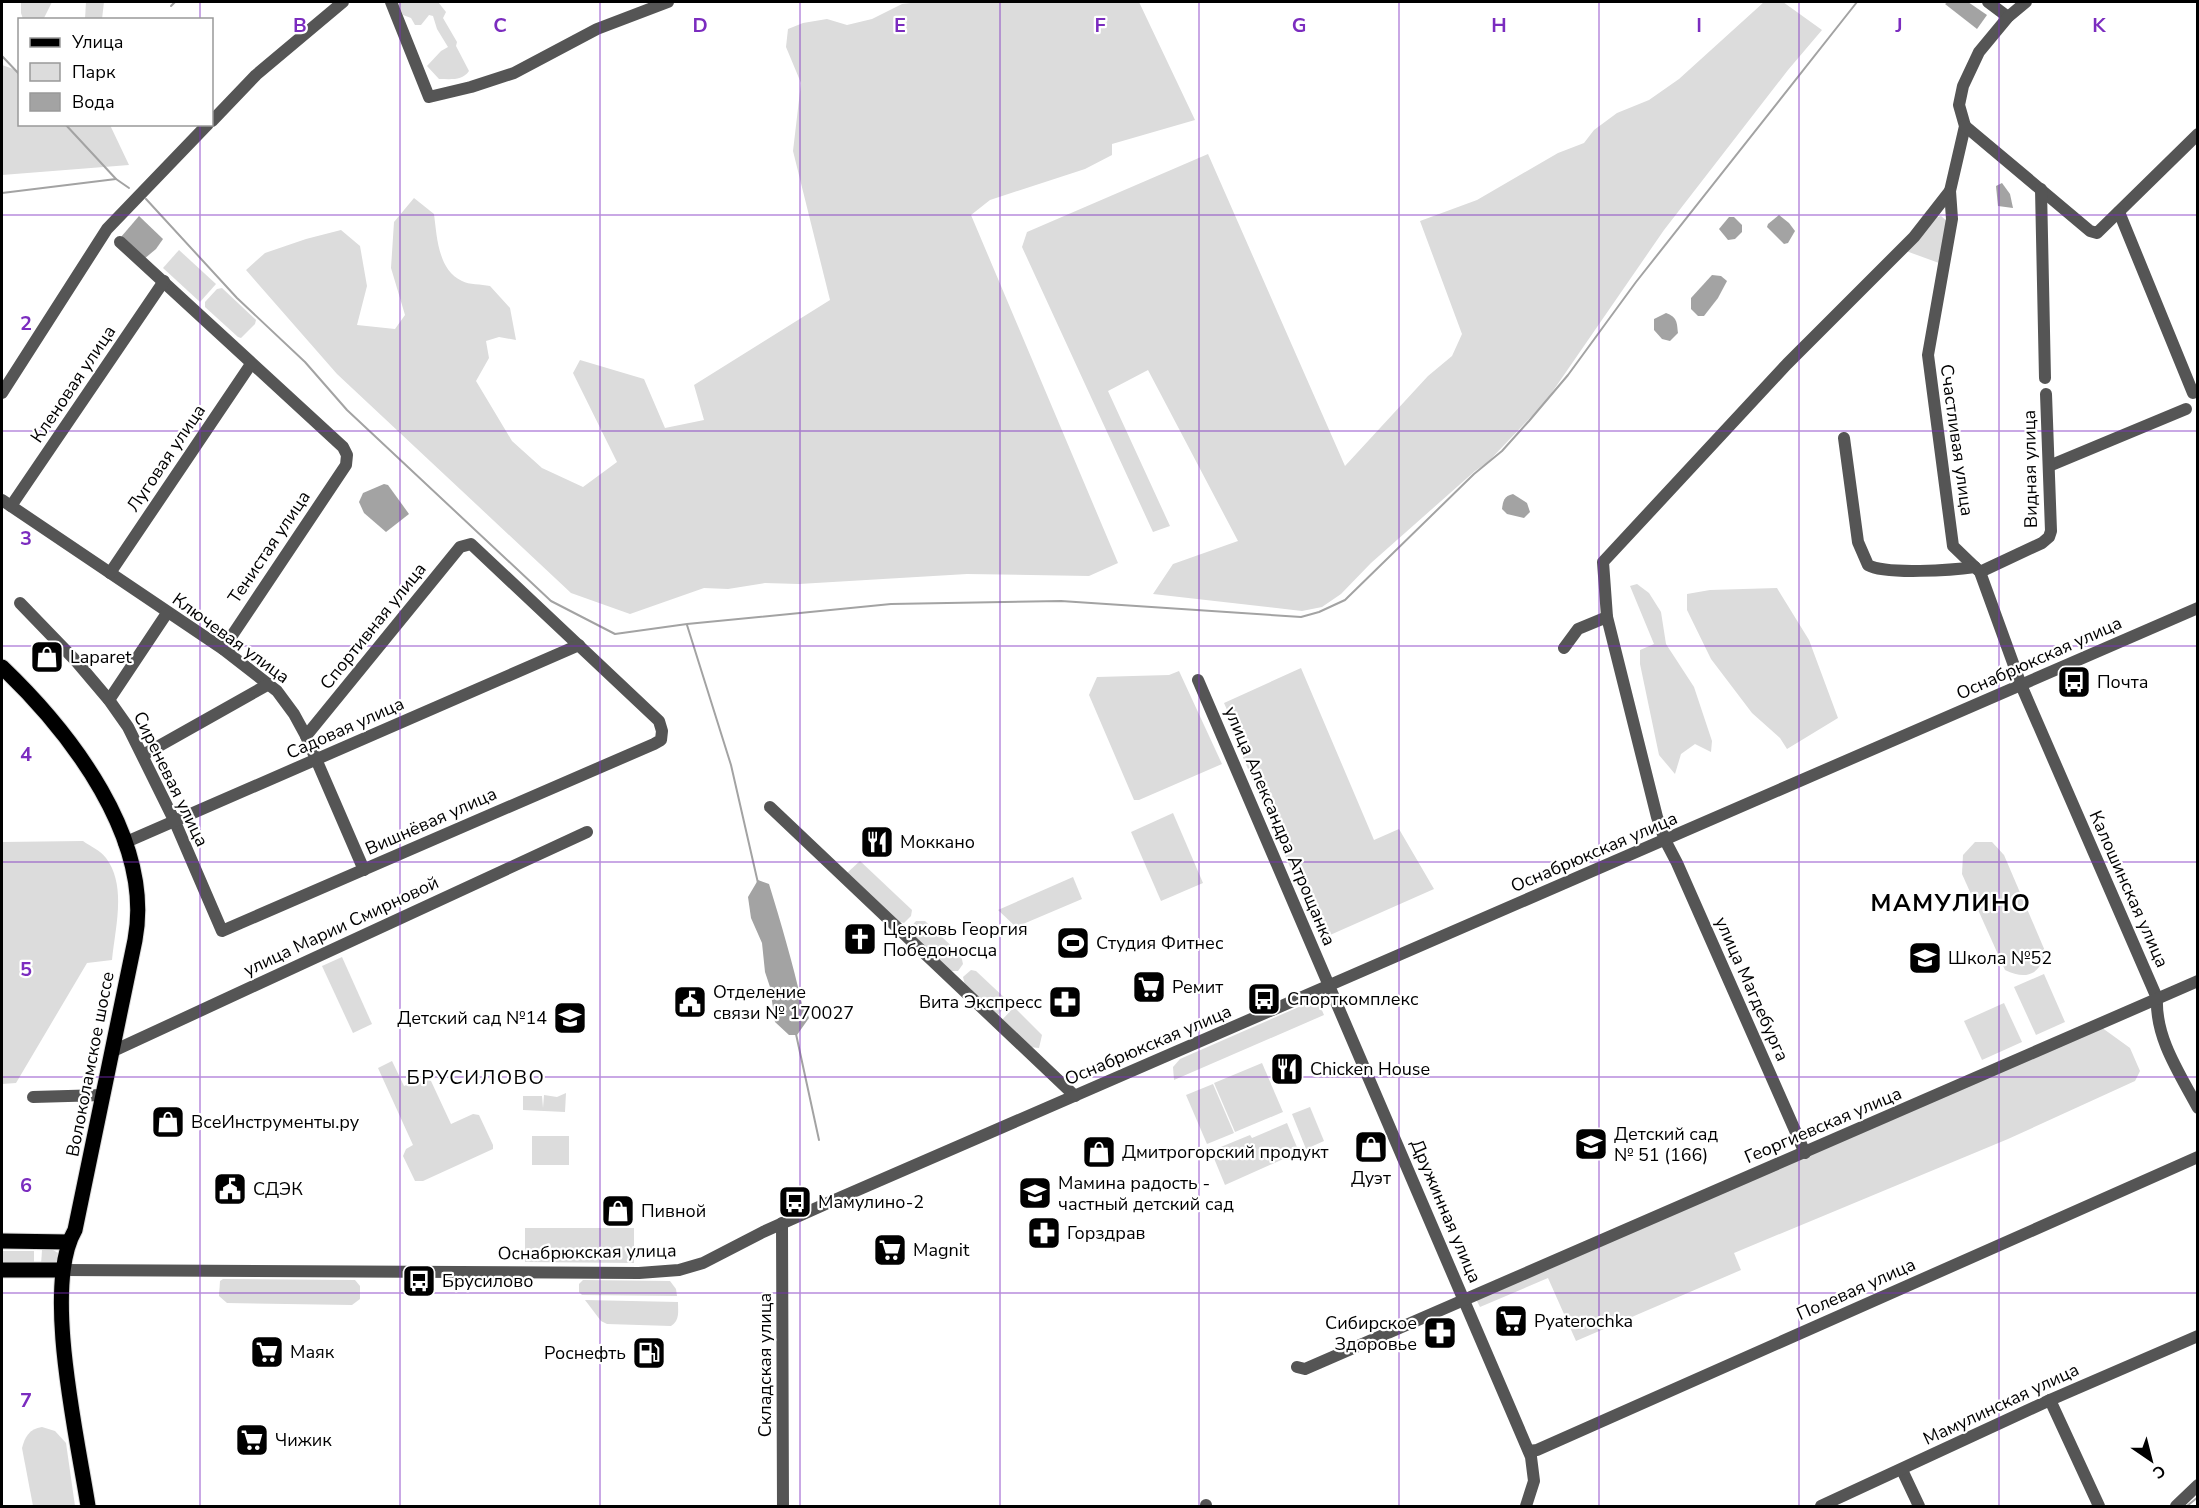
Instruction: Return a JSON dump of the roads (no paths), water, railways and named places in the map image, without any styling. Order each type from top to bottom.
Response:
[{"type":"main road","name":"Волоколамское шоссе","points":[[2,667],[45,711],[75,749],[100,789],[124,843],[136,879],[138,916],[135,940],[75,1230],[69,1242],[62,1270],[63,1334],[88,1506]]},
{"type":"main road","points":[[2,1241],[69,1242]]},
{"type":"main road","points":[[2,1270],[62,1270]]},
{"type":"street","points":[[213,120],[256,75],[343,2]]},
{"type":"street","points":[[392,2],[429,97],[514,73],[597,29],[668,2]]},
{"type":"street","points":[[1988,2],[2008,17]]},
{"type":"street","points":[[2026,2],[2008,17],[1979,52],[1963,86],[1959,105],[1965,126],[2090,231],[2097,233],[2198,134]]},
{"type":"street","points":[[2,393],[107,229],[206,126]]},
{"type":"street","name":"Счастливая улица","points":[[1965,126],[1950,191],[1952,219],[1928,355],[1953,546],[1977,569]]},
{"type":"street","points":[[2041,189],[2045,378]]},
{"type":"street","name":"улица Магдебурга","points":[[1804,1152],[1657,818],[1606,617],[1603,562],[1787,364],[1914,237],[1950,191]]},
{"type":"street","points":[[2119,212],[2193,393]]},
{"type":"street","points":[[120,242],[251,364]]},
{"type":"street","name":"Кленовая улица","points":[[6,503],[164,281]]},
{"type":"street","name":"Тенистая улица","points":[[223,649],[346,465],[347,455],[343,447],[251,364]]},
{"type":"street","name":"Луговая улица","points":[[110,573],[251,364]]},
{"type":"street","name":"Видная улица","points":[[1977,569],[2042,543],[2049,537],[2051,531],[2046,394]]},
{"type":"street","points":[[2049,466],[2186,409]]},
{"type":"street","points":[[1844,438],[1858,542],[1868,565],[1879,569],[1977,569]]},
{"type":"street","name":"Ключевая улица","points":[[6,503],[223,649],[269,684],[284,699],[306,736],[364,870]]},
{"type":"street","name":"Спортивная улица","points":[[306,736],[460,547],[471,544],[579,645]]},
{"type":"street","name":"Калошинская улица","points":[[1977,569],[2021,685],[2157,998],[2161,1035],[2198,1108]]},
{"type":"street","name":"Сиреневая улица","points":[[20,603],[76,661],[128,727],[175,822],[222,931]]},
{"type":"street","name":"Оснабрюкская улица","points":[[62,1270],[628,1273],[673,1271],[703,1263],[782,1223],[2198,608]]},
{"type":"street","points":[[109,700],[167,613]]},
{"type":"street","points":[[1564,648],[1578,629],[1606,617]]},
{"type":"street","name":"Вишнёвая улица","points":[[222,931],[661,740],[663,731],[659,721],[579,645]]},
{"type":"street","name":"Садовая улица","points":[[124,843],[579,645]]},
{"type":"street","name":"улица Александра Атрощанка","points":[[1198,680],[1329,986]]},
{"type":"street","points":[[143,755],[269,684]]},
{"type":"street","points":[[770,807],[1075,1096]]},
{"type":"street","name":"улица Марии Смирновой","points":[[111,1052],[587,832]]},
{"type":"street","name":"Георгиевская улица","points":[[1296,1367],[1305,1369],[2198,981]]},
{"type":"street","name":"Дружинная улица","points":[[1329,986],[1529,1451],[1533,1462],[1534,1478],[1526,1506]]},
{"type":"street","points":[[33,1097],[103,1095]]},
{"type":"street","name":"Полевая улица","points":[[1529,1451],[1537,1450],[2198,1157]]},
{"type":"street","name":"Складская улица","points":[[782,1223],[783,1506]]},
{"type":"street","name":"Мамулинская улица","points":[[1821,1506],[2050,1400],[2198,1336]]},
{"type":"street","points":[[2050,1400],[2099,1506]]},
{"type":"street","points":[[1902,1470],[1919,1506]]},
{"type":"street","points":[[2176,1506],[2198,1485]]},
{"type":"water","points":[[1968,2],[1987,15],[1977,29],[1945,4]]},
{"type":"water","points":[[2002,183],[2010,194],[2013,208],[1998,206],[1996,186]]},
{"type":"water","points":[[1779,215],[1795,231],[1788,243],[1784,244],[1767,227]]},
{"type":"water","points":[[139,216],[163,239],[156,249],[144,259],[121,237]]},
{"type":"water","points":[[1729,217],[1734,217],[1742,225],[1742,232],[1735,239],[1728,240],[1719,229]]},
{"type":"water","points":[[1712,275],[1721,276],[1727,281],[1718,298],[1704,316],[1698,316],[1691,309],[1691,298]]},
{"type":"water","points":[[1666,313],[1676,320],[1678,333],[1670,341],[1662,339],[1654,330],[1654,319]]},
{"type":"water","points":[[384,484],[388,485],[409,514],[386,532],[364,513],[359,502],[363,493]]},
{"type":"water","points":[[1513,494],[1527,503],[1530,512],[1524,518],[1507,514],[1502,509],[1505,499]]},
{"type":"water","points":[[758,880],[769,884],[802,1004],[809,1018],[797,1035],[789,1035],[775,1022],[762,943],[751,918],[748,897]]},
{"type":"waterway","points":[[171,6],[175,2]]},
{"type":"waterway","points":[[146,199],[237,298],[305,362],[347,410],[551,601],[615,634],[687,624],[891,604],[1061,601],[1301,617],[1319,612],[1345,600],[1474,474],[1502,451],[1568,375],[1636,282],[1857,2]]},
{"type":"waterway","points":[[2,56],[18,73]]},
{"type":"waterway","points":[[67,126],[116,179],[129,188]]},
{"type":"waterway","points":[[2,193],[116,179]]},
{"type":"waterway","points":[[687,625],[731,765],[758,883]]},
{"type":"waterway","points":[[796,1034],[819,1140]]},
{"type":"waterway","points":[[2187,1506],[2198,1497]]},
{"type":"place","name":"Laparet","points":[[47,657]]},
{"type":"place","name":"Почта","points":[[2074,682]]},
{"type":"place","name":"Моккано","points":[[877,842]]},
{"type":"place","name":"Церковь Георгия Победоносца","points":[[860,939]]},
{"type":"place","name":"Студия Фитнес","points":[[1073,943]]},
{"type":"place","name":"Школа №52","points":[[1925,958]]},
{"type":"place","name":"Ремит","points":[[1149,987]]},
{"type":"place","name":"Спорткомплекс","points":[[1264,999]]},
{"type":"place","name":"Отделение связи № 170027","points":[[690,1002]]},
{"type":"place","name":"Вита Экспресс","points":[[1065,1002]]},
{"type":"place","name":"Детский сад №14","points":[[570,1018]]},
{"type":"place","name":"Chicken House","points":[[1287,1069]]},
{"type":"place","name":"ВсеИнструменты.ру","points":[[168,1122]]},
{"type":"place","name":"Детский сад № 51 (166)","points":[[1591,1144]]},
{"type":"place","name":"Дуэт","points":[[1371,1147]]},
{"type":"place","name":"Дмитрогорский продукт","points":[[1099,1152]]},
{"type":"place","name":"СДЭК","points":[[230,1189]]},
{"type":"place","name":"Мамина радость - частный детский сад","points":[[1035,1193]]},
{"type":"place","name":"Мамулино-2","points":[[795,1202]]},
{"type":"place","name":"Пивной","points":[[618,1211]]},
{"type":"place","name":"Горздрав","points":[[1044,1233]]},
{"type":"place","name":"Magnit","points":[[890,1250]]},
{"type":"place","name":"Брусилово","points":[[419,1281]]},
{"type":"place","name":"Pyaterochka","points":[[1511,1321]]},
{"type":"place","name":"Сибирское Здоровье","points":[[1440,1333]]},
{"type":"place","name":"Маяк","points":[[267,1352]]},
{"type":"place","name":"Роснефть","points":[[649,1353]]},
{"type":"place","name":"Чижик","points":[[252,1440]]},
{"type":"district","name":"МАМУЛИНО","points":[[1951,903]]},
{"type":"district","name":"БРУСИЛОВО","points":[[476,1077]]}]
